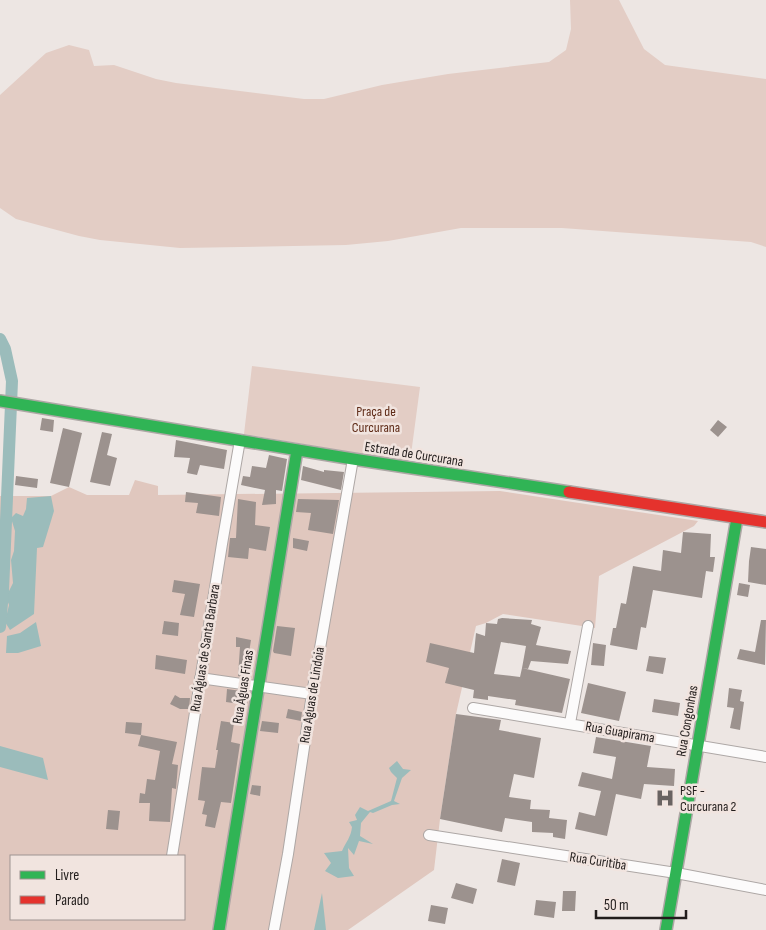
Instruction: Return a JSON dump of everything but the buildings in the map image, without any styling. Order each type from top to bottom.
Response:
[{"type":"street","name":"Estrada de Curcurana","points":[[0,401],[353,460],[766,522]]},
{"type":"street","name":"Rua Águas de Santa Barbara","points":[[172,855],[240,440]]},
{"type":"street","name":"Rua Águas Finas","points":[[219,930],[297,450]]},
{"type":"street","name":"Rua Aguas de Lindoia","points":[[274,930],[288,854],[312,694],[353,460]]},
{"type":"street","name":"Rua Congonhas","points":[[666,930],[737,518]]},
{"type":"street","points":[[570,723],[588,626]]},
{"type":"street","points":[[200,678],[312,694]]},
{"type":"street","name":"Rua Guapirama","points":[[473,708],[766,757]]},
{"type":"street","name":"Rua Curitiba","points":[[429,835],[676,873],[766,890]]},
{"type":"green space","points":[[570,0],[619,0],[644,49],[665,65],[766,79],[766,247],[751,242],[562,228],[461,228],[388,241],[346,245],[180,248],[79,236],[16,219],[0,208],[0,95],[46,53],[69,45],[89,50],[94,66],[114,65],[156,79],[176,83],[304,99],[324,99],[382,85],[448,74],[549,62],[566,50],[571,29]]},
{"type":"green space","name":"Praça de Curcurana","points":[[252,366],[420,387],[410,462],[244,434]]},
{"type":"shaded area","points":[[135,480],[158,486],[158,495],[500,491],[698,521],[694,526],[599,576],[595,628],[503,614],[476,626],[456,714],[434,870],[348,930],[0,930],[0,496],[51,496],[69,487],[87,495],[129,495]]},
{"type":"water","points":[[51,496],[54,511],[43,547],[37,548],[34,614],[10,630],[5,622],[9,605],[6,597],[13,583],[11,560],[14,551],[15,531],[11,518],[16,513],[23,516],[27,498]]},
{"type":"water","points":[[36,622],[41,646],[18,653],[6,653],[7,636],[20,633]]},
{"type":"water","points":[[0,746],[43,758],[48,780],[0,767]]},
{"type":"water","points":[[397,761],[403,769],[411,770],[402,778],[394,801],[400,804],[392,805],[373,813],[370,812],[361,823],[360,836],[373,844],[359,841],[354,855],[348,848],[349,868],[354,876],[338,878],[325,871],[331,863],[324,853],[342,851],[352,827],[349,822],[357,820],[355,815],[360,807],[368,811],[391,801],[397,778],[389,768]]},
{"type":"water","points":[[322,893],[326,930],[314,930]]},
{"type":"waterway","points":[[0,339],[5,349],[12,381],[0,627]]},
{"type":"traffic: fast","points":[[0,401],[353,459],[569,492]]},
{"type":"traffic: fast","points":[[219,930],[297,450]]},
{"type":"traffic: fast","points":[[666,930],[737,518]]},
{"type":"traffic: jam","points":[[569,492],[766,522]]},
{"type":"place","name":"PSF - Curcurana 2","points":[[665,798]]}]
